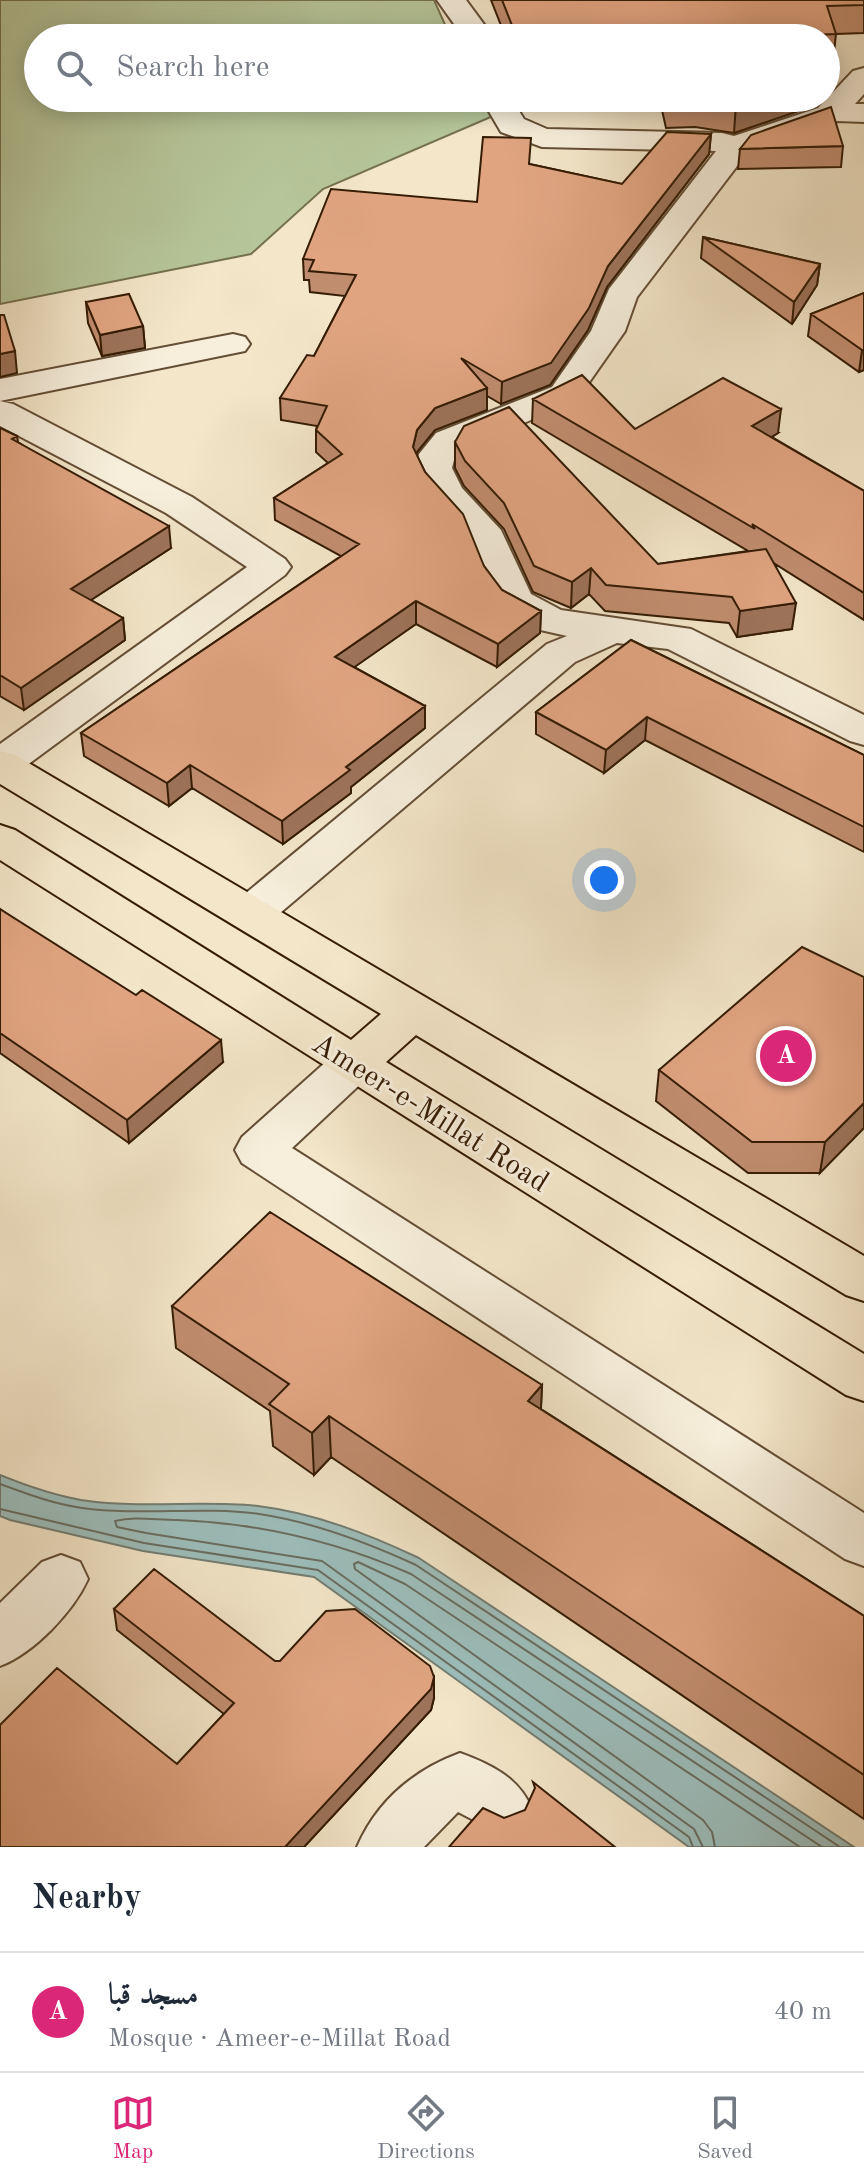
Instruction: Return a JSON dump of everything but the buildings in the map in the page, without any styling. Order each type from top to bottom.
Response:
[{"type":"main road","points":[[0,764],[412,1013],[860,1271]]},
{"type":"main road","name":"Ameer-e-Millat Road","points":[[0,840],[353,1064],[864,1380]]},
{"type":"main road","points":[[353,1064],[412,1013]]},
{"type":"street","points":[[451,0],[469,24]]},
{"type":"street","points":[[840,102],[864,77]]},
{"type":"street","points":[[504,112],[512,125],[542,138],[623,142],[695,139],[736,146],[829,113],[864,113]]},
{"type":"street","points":[[736,146],[621,296],[596,352],[564,394],[490,427],[449,441],[437,454],[434,468],[446,493],[482,530],[505,586],[517,602],[550,620],[610,632],[677,638],[854,718]]},
{"type":"street","points":[[0,390],[233,344]]},
{"type":"street","points":[[0,412],[179,505],[272,567],[0,764]]},
{"type":"street","points":[[250,914],[561,653],[610,632]]},
{"type":"street","points":[[353,1064],[259,1150],[864,1542]]},
{"type":"street","points":[[0,1641],[61,1579]]},
{"type":"street","points":[[387,1847],[428,1799],[445,1786],[460,1780],[502,1807]]},
{"type":"green space","points":[[0,0],[434,0],[445,24],[24,24],[24,112],[490,112],[493,116],[323,189],[251,254],[0,304]]},
{"type":"water","points":[[0,1475],[60,1496],[103,1503],[236,1504],[279,1509],[341,1526],[400,1549],[419,1558],[854,1847],[689,1847],[314,1577],[143,1551],[10,1520],[0,1516]]},
{"type":"place","name":"مسجد قبا","points":[[786,1056]]}]
